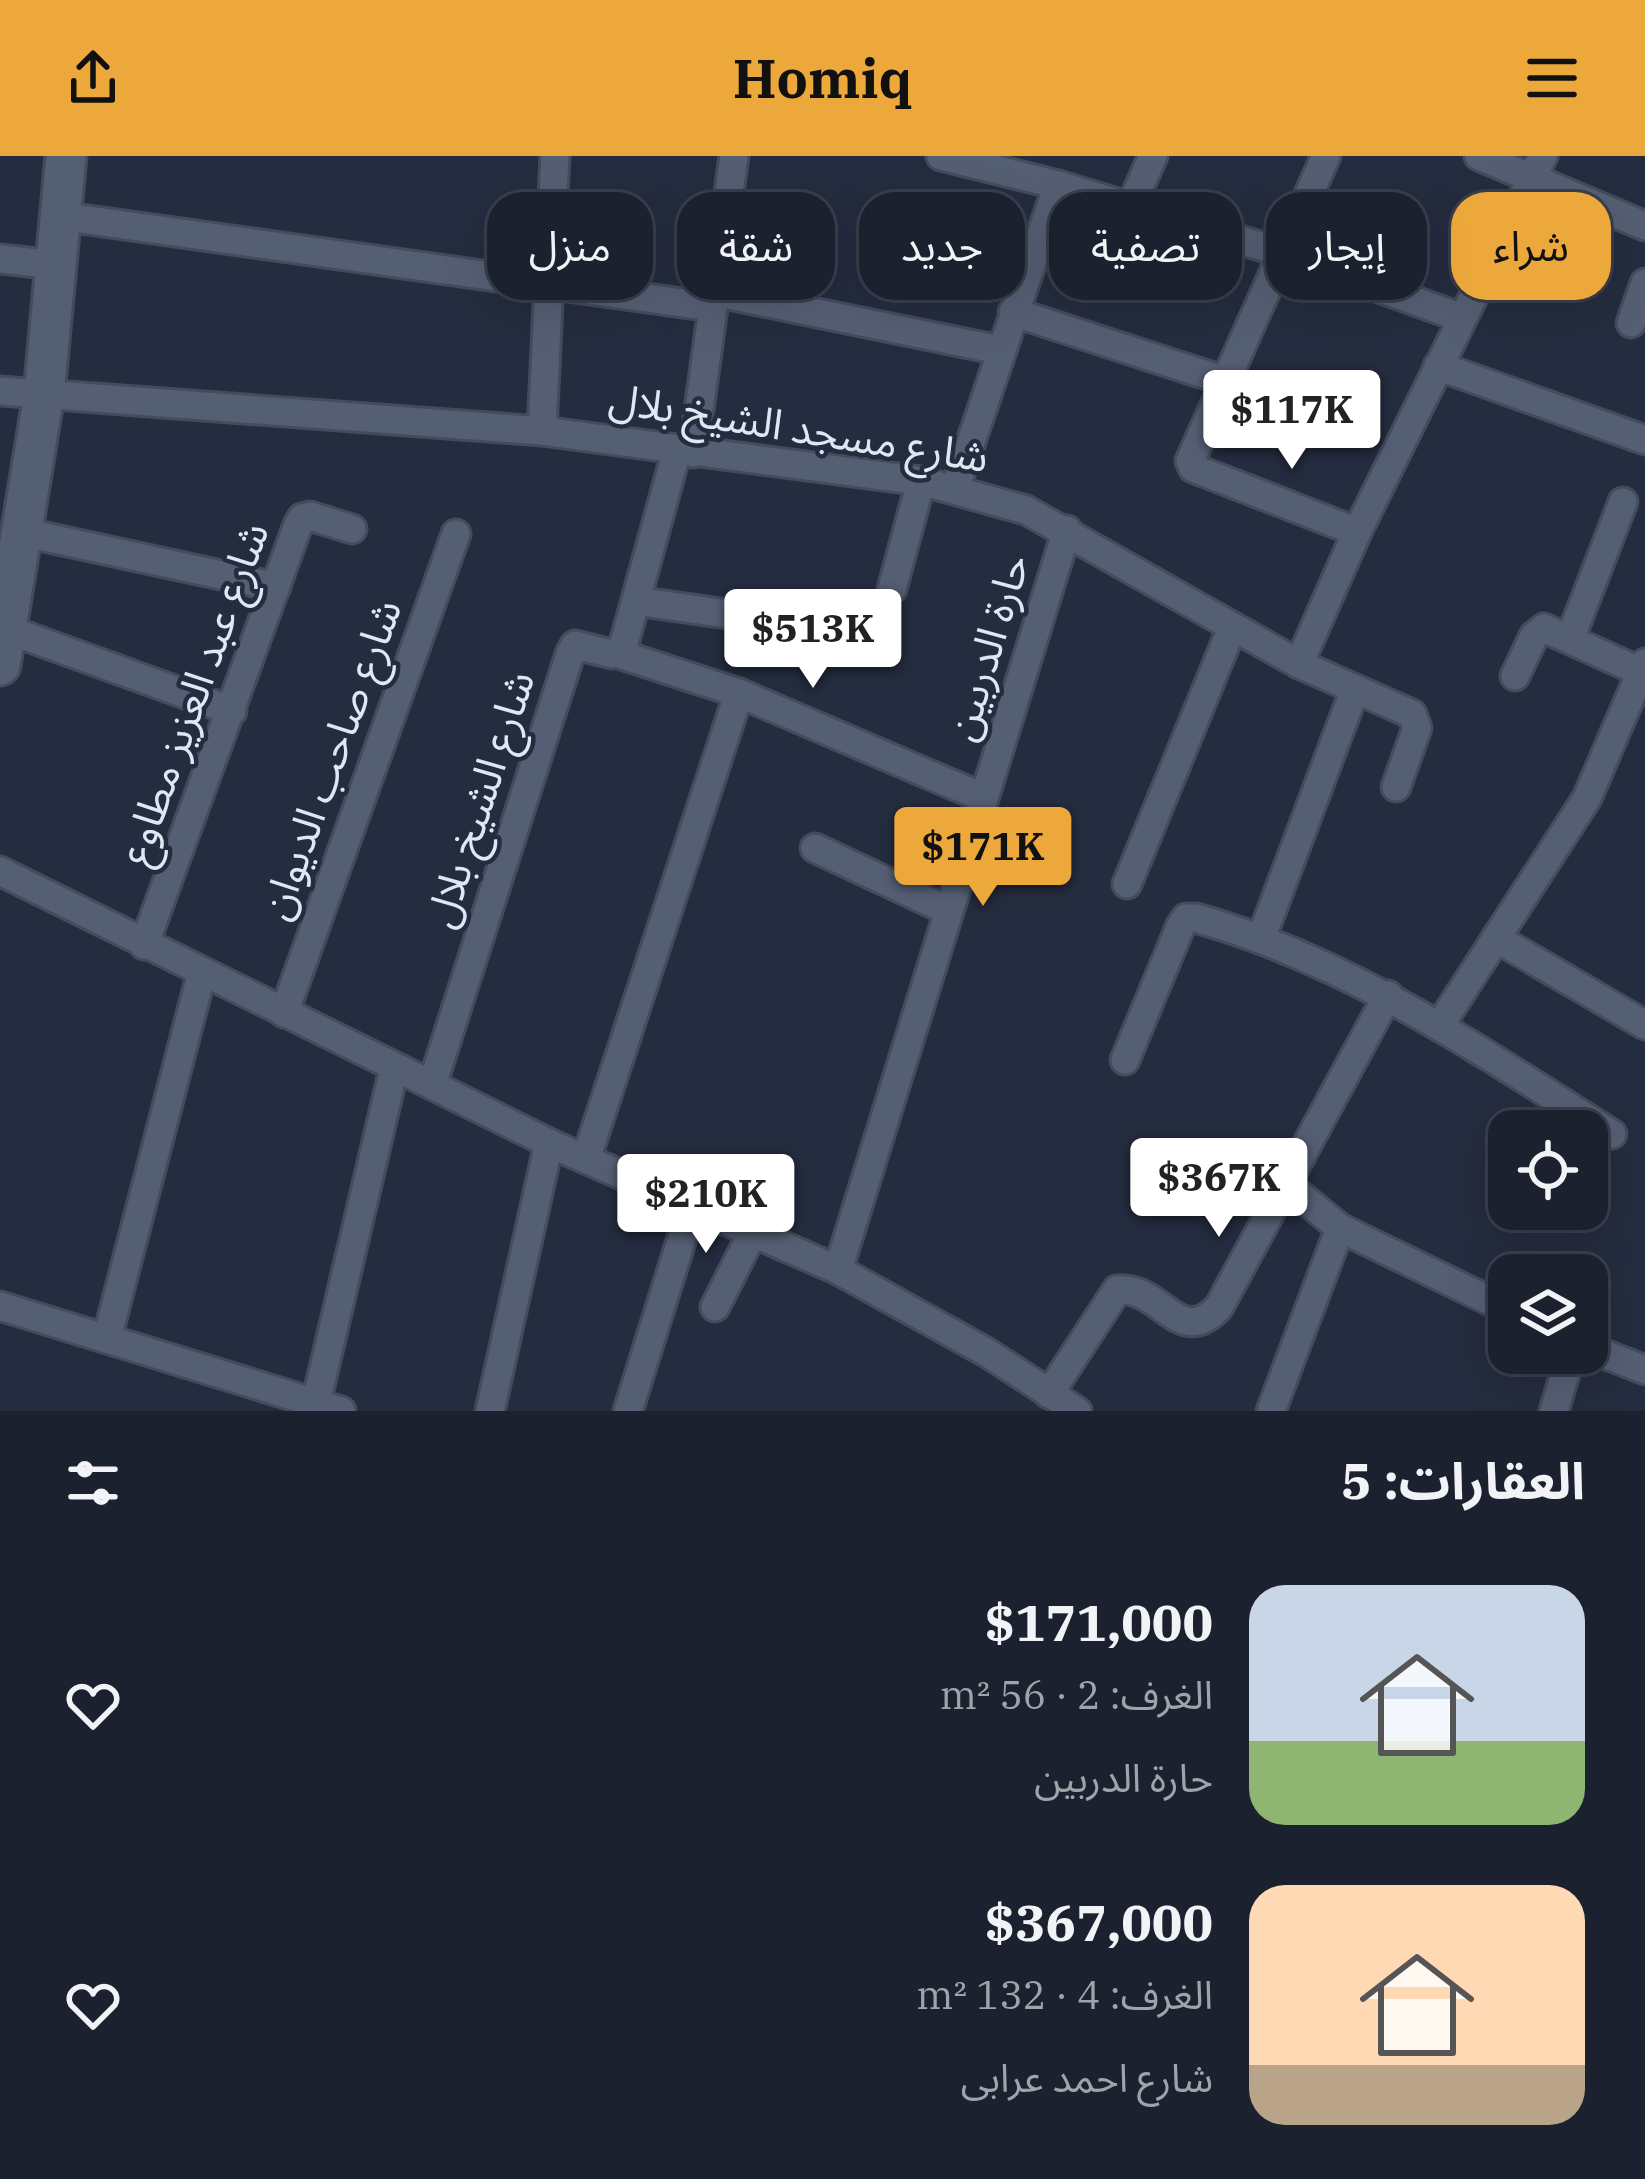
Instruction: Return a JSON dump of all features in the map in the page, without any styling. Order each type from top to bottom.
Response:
[{"type":"main road","points":[[4,626],[44,394],[66,156]]},
{"type":"street","points":[[554,192],[555,156]]},
{"type":"street","points":[[728,192],[734,156]]},
{"type":"street","points":[[941,156],[994,163],[1083,192]]},
{"type":"street","points":[[1138,192],[1153,156]]},
{"type":"street","points":[[1310,192],[1326,156]]},
{"type":"street","points":[[1479,156],[1538,167],[1645,226]]},
{"type":"street","points":[[1299,664],[1357,532],[1538,167]]},
{"type":"street","points":[[955,489],[1058,185]]},
{"type":"street","points":[[60,216],[487,277]]},
{"type":"street","points":[[0,259],[56,265]]},
{"type":"street","points":[[1631,322],[1645,283]]},
{"type":"street","points":[[1266,289],[1190,461],[1193,468],[1357,532]]},
{"type":"street","points":[[542,431],[550,300]]},
{"type":"street","points":[[616,652],[623,647],[685,451],[712,300],[999,350]]},
{"type":"street","points":[[1412,300],[1462,318]]},
{"type":"street","points":[[1012,312],[1225,381]]},
{"type":"street","points":[[1438,365],[1645,440]]},
{"type":"street","name":"شارع مسجد الشيخ بلال","points":[[0,391],[542,431],[921,481],[998,499],[1067,530],[1299,664],[1412,713],[1417,720],[1396,787]]},
{"type":"street","points":[[892,590],[921,481]]},
{"type":"street","points":[[1570,639],[1623,502]]},
{"type":"street","name":"شارع عبد العزيز مطاوع","points":[[144,945],[302,518],[310,516],[352,529]]},
{"type":"street","name":"حارة الدربين","points":[[838,1270],[1067,530]]},
{"type":"street","points":[[22,532],[276,587]]},
{"type":"street","name":"شارع صاحب الديوان","points":[[284,1013],[456,534]]},
{"type":"street","points":[[636,601],[825,628]]},
{"type":"street","points":[[4,626],[232,711]]},
{"type":"street","points":[[1127,884],[1232,628]]},
{"type":"street","points":[[1440,1025],[1634,721],[1643,667],[1548,628],[1539,629],[1515,676]]},
{"type":"street","name":"شارع الشيخ بلال","points":[[432,1085],[573,648],[581,645],[616,652]]},
{"type":"street","points":[[616,652],[740,693],[984,798]]},
{"type":"street","points":[[1262,936],[1355,689]]},
{"type":"street","points":[[586,1159],[740,693]]},
{"type":"street","points":[[815,848],[949,911]]},
{"type":"street","points":[[0,871],[394,1070],[838,1270],[986,1352],[1077,1411]]},
{"type":"street","points":[[1126,1060],[1186,918],[1262,936],[1388,995],[1612,1134]]},
{"type":"street","points":[[1496,938],[1645,1025]]},
{"type":"street","points":[[107,1338],[202,972]]},
{"type":"street","points":[[1049,1394],[1117,1290],[1142,1292],[1182,1321],[1195,1324],[1219,1306],[1388,995]]},
{"type":"street","points":[[0,1306],[324,1408],[394,1070]]},
{"type":"street","points":[[490,1411],[549,1143]]},
{"type":"street","points":[[1286,1184],[1340,1228],[1488,1300]]},
{"type":"street","points":[[628,1411],[692,1206]]},
{"type":"street","points":[[1271,1411],[1340,1228]]},
{"type":"street","points":[[715,1307],[753,1232]]},
{"type":"street","points":[[1608,1355],[1645,1370]]},
{"type":"street","points":[[1554,1411],[1565,1374]]}]
